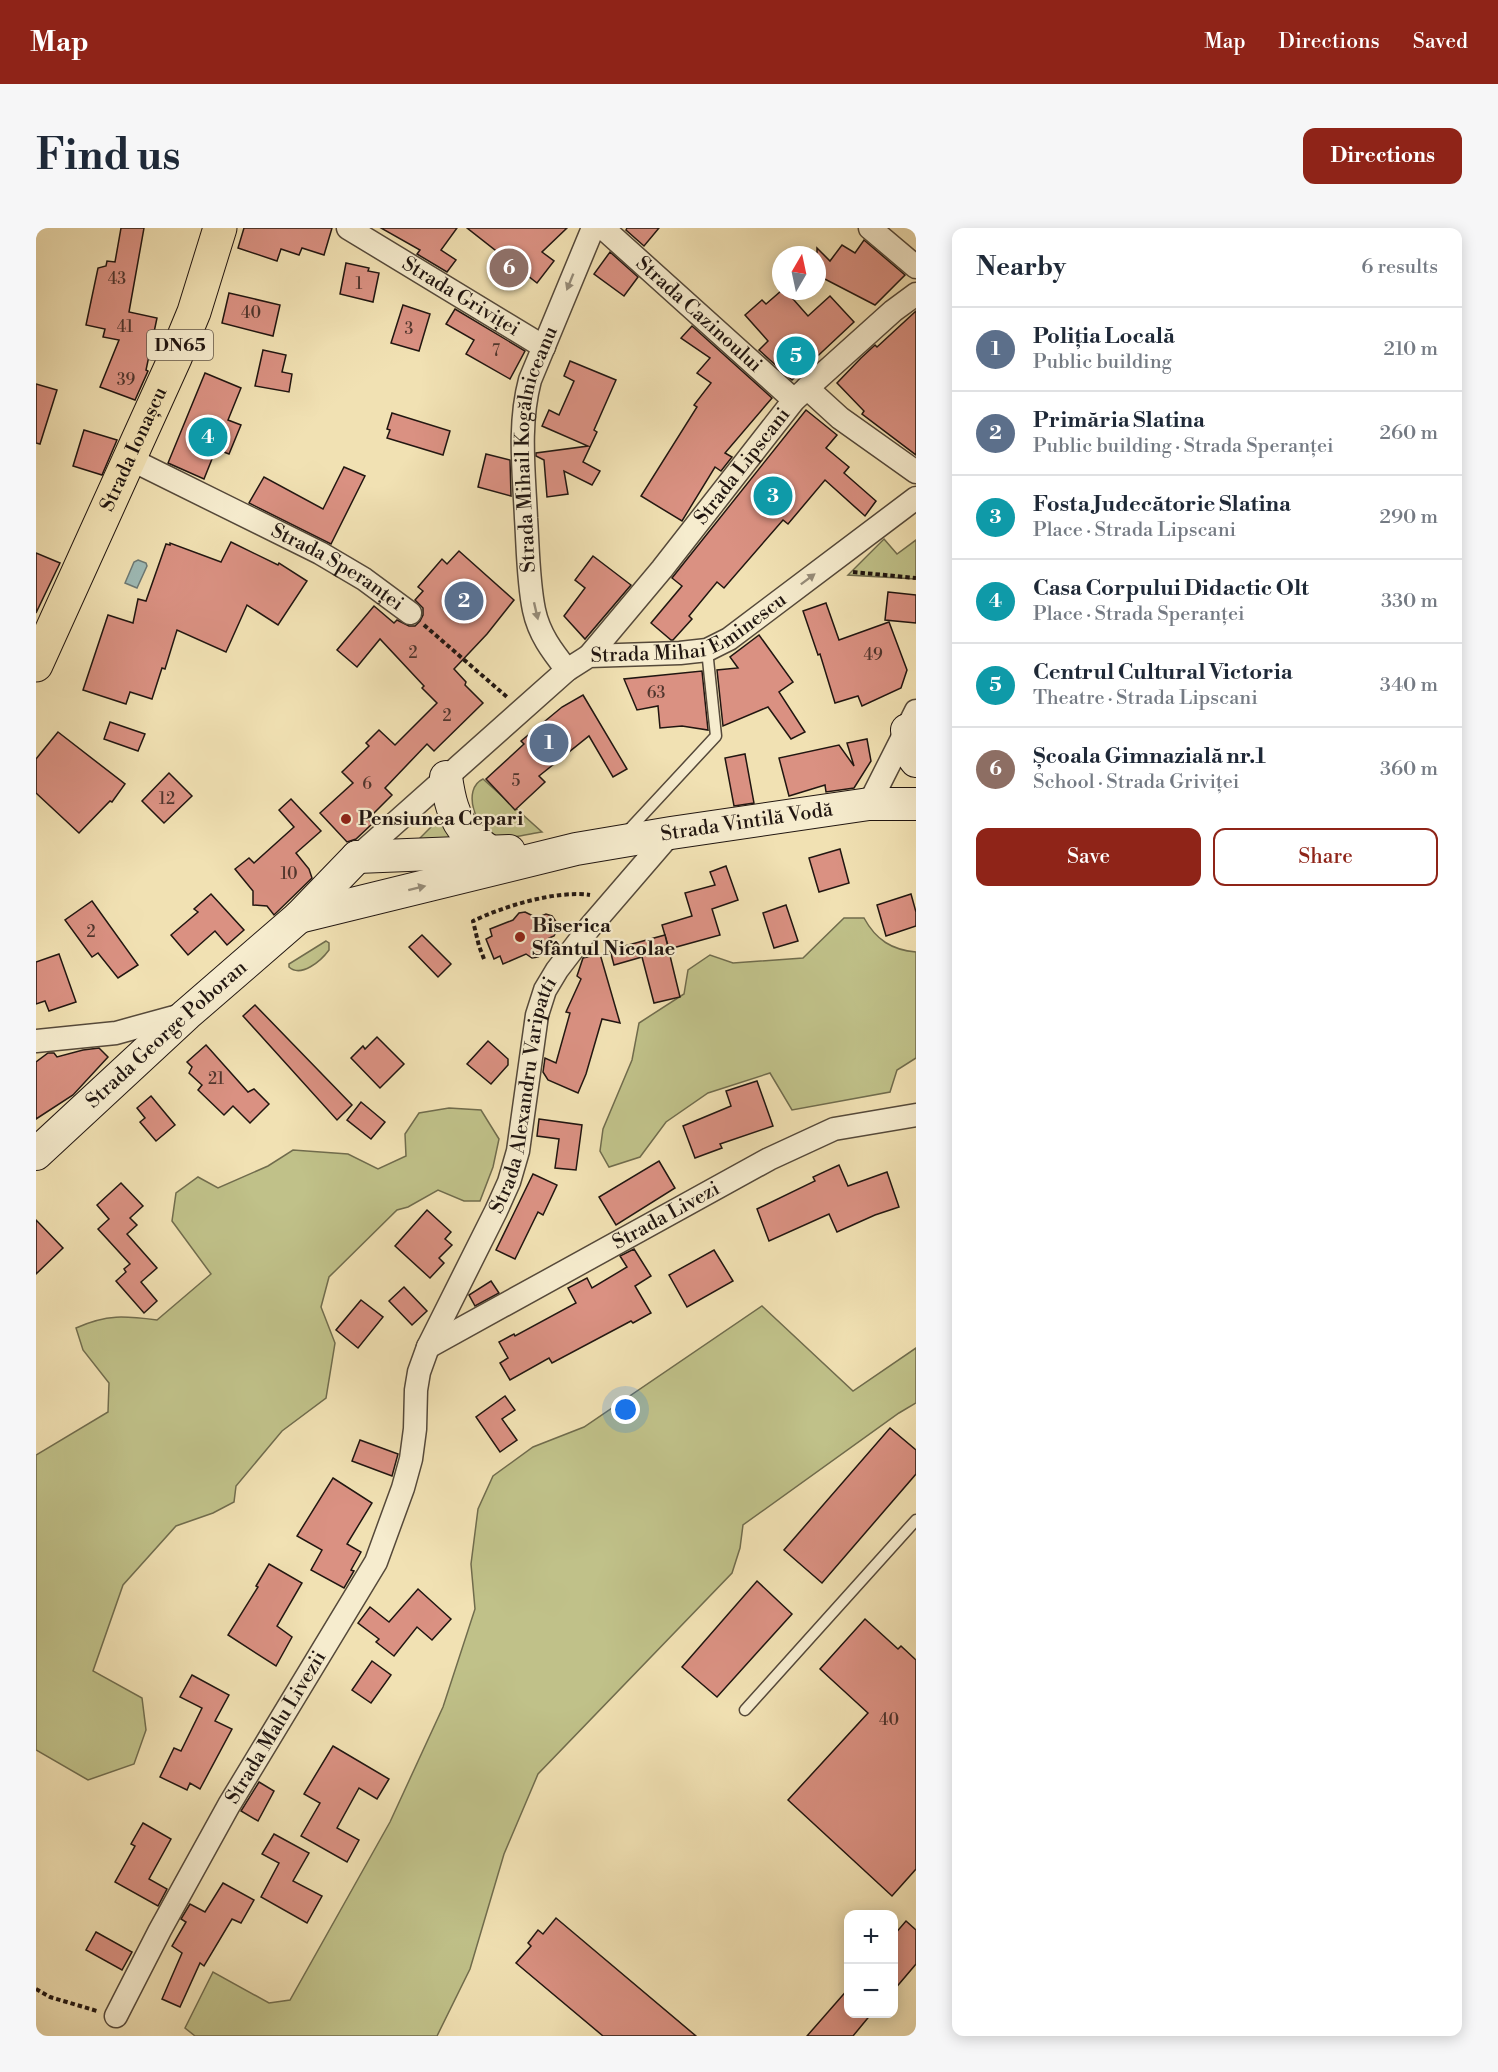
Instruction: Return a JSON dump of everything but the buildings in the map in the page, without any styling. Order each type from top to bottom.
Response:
[{"type":"main road","name":"Strada Ionașcu","points":[[36,665],[176,358],[200,293],[220,228]]},
{"type":"main road","points":[[911,721],[909,753],[916,761]]},
{"type":"main road","points":[[446,777],[449,800],[457,818],[467,834],[490,852]]},
{"type":"main road","name":"Strada Vintilă Vodă","points":[[299,917],[576,849],[869,804],[916,804]]},
{"type":"main road","name":"Strada Vintilă Vodă","points":[[357,857],[576,849]]},
{"type":"main road","points":[[357,857],[368,880],[380,897]]},
{"type":"main road","name":"Strada George Poboran","points":[[36,1154],[187,1014],[299,917],[357,857]]},
{"type":"street","name":"Strada Griviței","points":[[348,228],[544,347]]},
{"type":"street","name":"Strada Mihail Kogălniceanu","points":[[567,670],[546,642],[534,610],[528,550],[523,422],[525,399],[530,380],[593,228]]},
{"type":"street","name":"Strada Cazinoului","points":[[603,228],[770,380],[800,394],[840,418],[916,472]]},
{"type":"street","points":[[870,228],[908,260]]},
{"type":"street","name":"Strada Lipscani","points":[[589,656],[662,569],[800,394],[893,311],[916,294]]},
{"type":"street","name":"Strada Speranței","points":[[130,459],[320,553],[364,579],[410,613]]},
{"type":"street","name":"Strada Mihai Eminescu","points":[[357,857],[567,670],[589,656],[707,650],[729,639],[916,498]]},
{"type":"street","points":[[869,804],[911,721]]},
{"type":"street","name":"Strada Alexandru Varipatti","points":[[428,1347],[509,1182],[518,1151],[537,1015],[545,990],[556,970],[590,927],[671,833]]},
{"type":"street","points":[[36,1041],[116,1033],[187,1014]]},
{"type":"street","name":"Strada Livezi","points":[[428,1347],[769,1159],[834,1129],[916,1115]]},
{"type":"street","name":"Strada Malu Livezii","points":[[116,2016],[160,1930],[229,1805],[376,1562],[411,1459],[415,1429],[416,1390],[419,1372],[428,1347]]},
{"type":"lane","points":[[618,842],[716,736],[707,650]]},
{"type":"lane","points":[[745,1710],[916,1520]]},
{"type":"path","points":[[823,568],[916,578]]},
{"type":"path","name":"Strada Speranței","points":[[410,613],[522,710]]},
{"type":"path","points":[[484,959],[473,921],[550,895],[575,893],[594,896]]},
{"type":"path","points":[[36,1989],[50,1997],[116,2016]]},
{"type":"green space","points":[[884,539],[897,554],[916,540],[916,579],[848,575]]},
{"type":"green space","points":[[483,779],[542,832],[507,837],[489,833],[477,818],[472,800],[476,784]]},
{"type":"green space","points":[[449,809],[466,840],[414,844]]},
{"type":"green space","points":[[844,918],[864,918],[879,938],[899,949],[916,952],[916,1058],[897,1070],[890,1092],[792,1110],[770,1073],[708,1093],[666,1122],[640,1157],[609,1167],[600,1151],[603,1129],[632,1060],[639,1023],[684,994],[688,970],[710,955],[733,963],[803,958]]},
{"type":"green space","points":[[326,941],[329,943],[329,950],[311,967],[299,971],[289,967],[289,964]]},
{"type":"green space","points":[[449,1108],[481,1110],[499,1139],[493,1167],[480,1201],[464,1201],[438,1190],[408,1207],[397,1210],[329,1277],[321,1307],[335,1343],[326,1398],[282,1431],[236,1486],[234,1502],[213,1513],[176,1526],[123,1585],[93,1671],[142,1698],[146,1730],[134,1764],[88,1780],[36,1750],[36,1455],[108,1412],[109,1383],[83,1350],[76,1328],[97,1320],[116,1317],[157,1320],[211,1274],[172,1221],[176,1193],[198,1177],[218,1188],[268,1166],[293,1150],[348,1154],[378,1169],[406,1156],[405,1134],[419,1113]]},
{"type":"green space","points":[[762,1306],[853,1391],[916,1348],[916,1403],[743,1525],[740,1548],[732,1573],[538,1774],[504,1854],[470,1969],[437,2036],[195,2036],[185,2028],[213,1972],[269,2003],[290,2000],[390,1822],[443,1707],[475,1609],[471,1564],[478,1509],[493,1476],[533,1447],[584,1427]]},
{"type":"water","points":[[138,560],[146,563],[147,566],[137,588],[125,583],[134,562]]},
{"type":"place","name":"Școala Gimnazială nr.1","points":[[509,268]]},
{"type":"place","name":"Centrul Cultural Victoria","points":[[796,356]]},
{"type":"place","name":"Casa Corpului Didactic Olt","points":[[208,437]]},
{"type":"place","name":"Fosta Judecătorie Slatina","points":[[773,496]]},
{"type":"place","name":"Primăria Slatina","points":[[464,601]]},
{"type":"place","name":"Poliția Locală","points":[[549,743]]},
{"type":"place","name":"Pensiunea Cepari","points":[[346,819]]},
{"type":"place","name":"Biserica Sfântul Nicolae","points":[[520,937]]}]
